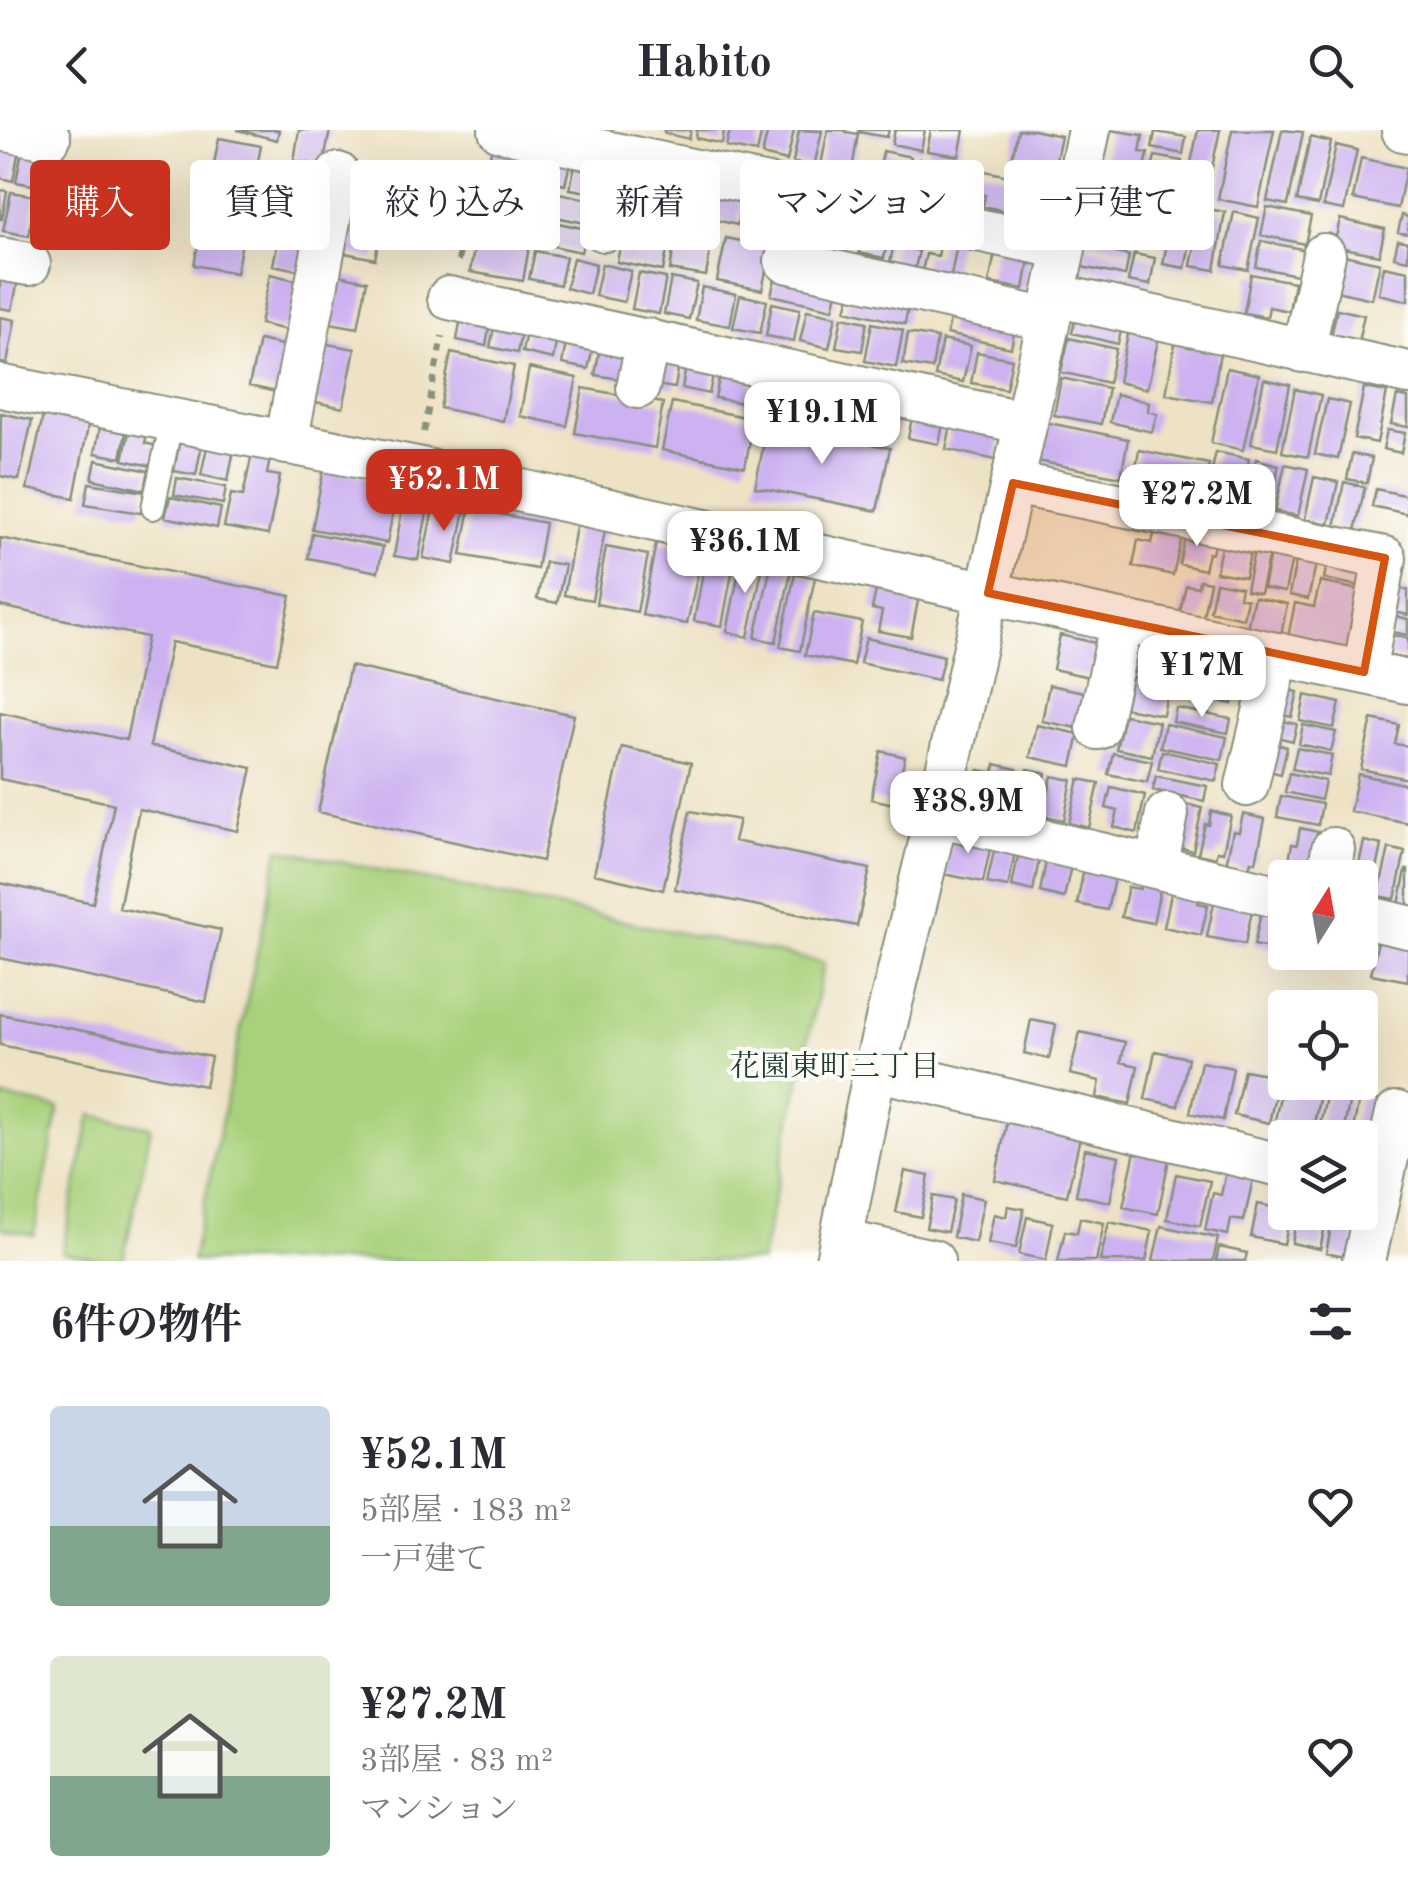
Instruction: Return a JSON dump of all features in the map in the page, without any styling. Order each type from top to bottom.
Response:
[{"type":"street","points":[[6,130],[48,138]]},
{"type":"street","points":[[500,130],[1004,236]]},
{"type":"street","points":[[1083,160],[1089,130]]},
{"type":"street","points":[[617,160],[618,156]]},
{"type":"street","points":[[286,443],[313,250]]},
{"type":"street","points":[[933,1261],[839,1251],[875,1070],[988,593],[1064,250]]},
{"type":"street","points":[[1303,351],[1324,255]]},
{"type":"street","points":[[786,261],[1408,372]]},
{"type":"street","points":[[449,298],[1026,423]]},
{"type":"street","points":[[638,387],[648,340]]},
{"type":"street","points":[[0,386],[417,468],[1408,682]]},
{"type":"street","points":[[1012,483],[1385,558],[1364,672]]},
{"type":"street","points":[[1098,728],[1122,622]]},
{"type":"street","points":[[1247,785],[1278,654]]},
{"type":"street","points":[[937,814],[1268,894]]},
{"type":"street","points":[[1156,867],[1167,814]]},
{"type":"street","points":[[1378,920],[1408,927]]},
{"type":"street","points":[[875,1070],[1268,1162]]},
{"type":"street","points":[[1378,1184],[1397,1113]]},
{"type":"street","points":[[1364,1261],[1370,1230]]},
{"type":"lane","points":[[153,508],[172,420]]},
{"type":"highlighted area","points":[[1013,483],[1385,558],[1364,672],[988,593]]},
{"type":"green space","points":[[279,849],[824,963],[761,1261],[192,1261]]},
{"type":"green space","points":[[2,1097],[59,1108],[34,1235],[0,1228]]},
{"type":"green space","points":[[91,1115],[151,1127],[123,1261],[62,1252]]},
{"type":"building","points":[[237,130],[279,130],[277,140]]},
{"type":"building","points":[[299,130],[330,130],[324,160],[294,160]]},
{"type":"building","points":[[664,130],[691,130],[689,139]]},
{"type":"building","points":[[697,130],[724,130],[722,144],[696,138]]},
{"type":"building","points":[[730,130],[762,130],[757,153],[726,147]]},
{"type":"building","points":[[768,130],[794,130],[787,160],[762,155]]},
{"type":"building","points":[[799,130],[822,131],[816,160],[793,160]]},
{"type":"building","points":[[828,130],[858,134],[854,160],[822,160]]},
{"type":"building","points":[[859,130],[889,130],[887,137]]},
{"type":"building","points":[[895,130],[925,130],[921,150],[892,144]]},
{"type":"building","points":[[931,130],[964,130],[959,156],[927,151]]},
{"type":"building","points":[[1018,130],[1061,136],[1056,160],[1012,160]]},
{"type":"building","points":[[1110,130],[1143,135],[1140,152],[1148,153],[1147,160],[1104,160]]},
{"type":"building","points":[[1198,130],[1220,130],[1214,160],[1192,160]]},
{"type":"building","points":[[1232,130],[1274,130],[1258,207],[1218,199]]},
{"type":"building","points":[[1282,130],[1303,132],[1288,205],[1267,201]]},
{"type":"building","points":[[1155,132],[1186,137],[1183,154],[1152,148]]},
{"type":"building","points":[[0,135],[21,138],[13,181],[0,178]]},
{"type":"building","points":[[494,136],[514,140],[511,160],[489,160]]},
{"type":"building","points":[[1310,137],[1331,142],[1318,205],[1297,201]]},
{"type":"building","points":[[219,138],[261,146],[258,160],[215,160]]},
{"type":"building","points":[[24,139],[46,143],[43,160],[30,160],[30,185],[16,182]]},
{"type":"building","points":[[519,142],[542,146],[539,160],[516,160]]},
{"type":"building","points":[[1336,145],[1357,150],[1344,210],[1323,206]]},
{"type":"building","points":[[546,148],[572,154],[565,185],[560,184],[560,160],[544,160]]},
{"type":"building","points":[[883,151],[911,157],[911,160],[881,160]]},
{"type":"building","points":[[577,154],[606,160],[580,160],[580,191],[570,189]]},
{"type":"building","points":[[1361,158],[1406,168],[1398,208],[1353,199]]},
{"type":"building","points":[[984,171],[1004,175],[1004,211],[984,206]]},
{"type":"building","points":[[720,187],[740,191],[737,225],[720,221]]},
{"type":"building","points":[[0,190],[7,191],[2,219],[0,219]]},
{"type":"building","points":[[11,192],[30,195],[29,236],[3,231]]},
{"type":"building","points":[[560,193],[580,198],[580,222],[560,218]]},
{"type":"building","points":[[350,200],[350,250],[377,250],[375,259],[340,252]]},
{"type":"building","points":[[1267,207],[1311,216],[1305,244],[1261,235]]},
{"type":"building","points":[[1214,210],[1225,212],[1215,270],[1191,266],[1194,250],[1214,250]]},
{"type":"building","points":[[1234,212],[1259,218],[1248,270],[1223,265]]},
{"type":"building","points":[[1402,215],[1408,217],[1408,234],[1398,232]]},
{"type":"building","points":[[1340,219],[1385,229],[1379,255],[1334,246]]},
{"type":"building","points":[[560,223],[580,228],[581,252],[560,248]]},
{"type":"building","points":[[726,238],[740,241],[740,250],[770,250],[762,290],[717,281]]},
{"type":"building","points":[[1398,240],[1408,242],[1408,260],[1394,257]]},
{"type":"building","points":[[1261,241],[1307,250],[1302,276],[1256,267]]},
{"type":"building","points":[[996,248],[1030,254],[1024,289],[989,283]]},
{"type":"building","points":[[197,250],[241,250],[236,273],[194,265]]},
{"type":"building","points":[[276,250],[306,250],[302,271],[273,265]]},
{"type":"building","points":[[474,250],[528,250],[523,281],[470,272]]},
{"type":"building","points":[[619,250],[667,250],[663,271],[617,262]]},
{"type":"building","points":[[673,250],[710,250],[706,276],[670,270]]},
{"type":"building","points":[[860,250],[886,250],[884,258],[859,253]]},
{"type":"building","points":[[893,250],[919,251],[915,268],[890,263]]},
{"type":"building","points":[[939,250],[956,250],[951,276],[922,271],[926,254],[938,256]]},
{"type":"building","points":[[1085,250],[1129,256],[1125,276],[1082,267]]},
{"type":"building","points":[[1166,250],[1189,250],[1185,268],[1163,264]]},
{"type":"building","points":[[535,251],[566,257],[560,285],[529,279]]},
{"type":"building","points":[[1335,253],[1380,263],[1372,299],[1327,289]]},
{"type":"building","points":[[1134,254],[1155,258],[1150,285],[1128,281]]},
{"type":"building","points":[[573,258],[596,264],[589,294],[566,288]]},
{"type":"building","points":[[602,264],[631,271],[624,302],[595,296]]},
{"type":"building","points":[[1384,266],[1408,271],[1408,301],[1379,294]]},
{"type":"building","points":[[0,267],[20,271],[12,310],[0,308]]},
{"type":"building","points":[[777,271],[839,285],[833,309],[771,295]]},
{"type":"building","points":[[639,273],[666,278],[659,314],[632,309]]},
{"type":"building","points":[[270,274],[299,281],[287,330],[260,324]]},
{"type":"building","points":[[1251,274],[1294,282],[1289,311],[1269,307],[1267,317],[1244,313]]},
{"type":"building","points":[[339,275],[367,281],[358,328],[330,323]]},
{"type":"building","points":[[671,278],[697,283],[689,319],[664,314]]},
{"type":"building","points":[[702,287],[736,294],[730,326],[696,320]]},
{"type":"building","points":[[852,289],[909,302],[905,324],[846,310]]},
{"type":"building","points":[[740,295],[767,301],[760,333],[733,328]]},
{"type":"building","points":[[772,303],[800,309],[794,341],[766,336]]},
{"type":"building","points":[[1078,308],[1124,319],[1118,344],[1072,333]]},
{"type":"building","points":[[1337,309],[1364,315],[1358,342],[1331,337]]},
{"type":"building","points":[[807,310],[836,316],[829,348],[800,341]]},
{"type":"building","points":[[952,310],[1016,324],[1011,348],[947,334]]},
{"type":"building","points":[[462,311],[491,317],[486,346],[457,340]]},
{"type":"building","points":[[0,317],[15,320],[7,364],[0,362]]},
{"type":"building","points":[[842,317],[867,322],[862,351],[836,347]]},
{"type":"building","points":[[496,318],[523,323],[517,353],[490,347]]},
{"type":"building","points":[[528,322],[559,328],[553,359],[522,352]]},
{"type":"building","points":[[872,323],[903,330],[896,367],[865,361]]},
{"type":"building","points":[[1130,325],[1160,332],[1147,389],[1118,382]]},
{"type":"building","points":[[908,333],[937,338],[932,369],[903,364]]},
{"type":"building","points":[[567,338],[594,343],[588,369],[562,364]]},
{"type":"building","points":[[1069,338],[1116,349],[1108,383],[1061,372]]},
{"type":"building","points":[[259,340],[291,347],[281,393],[249,386]]},
{"type":"building","points":[[942,340],[971,346],[963,382],[935,376]]},
{"type":"building","points":[[601,342],[632,348],[626,380],[595,375]]},
{"type":"building","points":[[322,343],[355,349],[343,408],[311,401]]},
{"type":"building","points":[[1175,344],[1220,352],[1212,402],[1166,394]]},
{"type":"building","points":[[655,352],[680,357],[675,388],[649,384]]},
{"type":"building","points":[[977,352],[1012,359],[1006,389],[971,383]]},
{"type":"building","points":[[451,353],[514,366],[503,421],[440,408]]},
{"type":"building","points":[[688,356],[716,362],[709,394],[682,388]]},
{"type":"building","points":[[529,368],[577,378],[567,426],[520,416]]},
{"type":"building","points":[[1227,368],[1259,375],[1243,450],[1211,443]]},
{"type":"building","points":[[721,369],[754,375],[748,404],[715,398]]},
{"type":"building","points":[[1061,378],[1108,388],[1101,424],[1054,415]]},
{"type":"building","points":[[1264,379],[1290,385],[1277,449],[1251,444]]},
{"type":"building","points":[[759,382],[787,388],[781,414],[753,408]]},
{"type":"building","points":[[583,388],[663,403],[655,448],[575,433]]},
{"type":"building","points":[[1364,388],[1387,392],[1377,443],[1354,438]]},
{"type":"building","points":[[1295,389],[1321,395],[1308,457],[1282,452]]},
{"type":"building","points":[[1116,394],[1149,402],[1148,411],[1157,414],[1152,432],[1110,422]]},
{"type":"building","points":[[1397,396],[1408,398],[1408,427],[1391,424]]},
{"type":"building","points":[[879,398],[904,402],[898,430],[874,426]]},
{"type":"building","points":[[1327,399],[1350,404],[1338,459],[1315,454]]},
{"type":"building","points":[[672,402],[754,419],[745,467],[662,450]]},
{"type":"building","points":[[69,407],[91,411],[74,498],[27,489],[43,416],[66,421]]},
{"type":"building","points":[[914,408],[945,414],[939,444],[908,438]]},
{"type":"building","points":[[103,412],[129,417],[121,458],[95,453]]},
{"type":"building","points":[[1,413],[32,420],[19,480],[0,476]]},
{"type":"building","points":[[953,416],[1002,426],[996,460],[946,449]]},
{"type":"building","points":[[132,418],[150,421],[145,443],[156,446],[152,466],[123,460]]},
{"type":"building","points":[[1044,422],[1128,439],[1121,477],[1037,461]]},
{"type":"building","points":[[768,423],[890,448],[877,511],[755,487]]},
{"type":"building","points":[[1387,430],[1405,433],[1401,453],[1383,449]]},
{"type":"building","points":[[204,433],[196,475],[174,471],[180,439]]},
{"type":"building","points":[[210,433],[236,439],[228,481],[201,475]]},
{"type":"building","points":[[254,444],[272,448],[267,474],[280,476],[268,535],[224,527],[231,494],[243,496]]},
{"type":"building","points":[[1139,450],[1209,464],[1204,487],[1135,473]]},
{"type":"building","points":[[1216,452],[1249,459],[1239,508],[1205,500]]},
{"type":"building","points":[[1352,454],[1372,458],[1367,483],[1347,479]]},
{"type":"building","points":[[1256,459],[1279,465],[1269,511],[1246,506]]},
{"type":"building","points":[[96,460],[149,471],[145,490],[92,479]]},
{"type":"building","points":[[1285,464],[1308,469],[1298,516],[1275,511]]},
{"type":"building","points":[[324,468],[399,482],[387,543],[312,529]]},
{"type":"building","points":[[1314,477],[1338,482],[1329,524],[1305,519]]},
{"type":"building","points":[[177,478],[226,487],[223,504],[174,495]]},
{"type":"building","points":[[1344,482],[1365,487],[1355,531],[1335,527]]},
{"type":"building","points":[[89,483],[145,492],[141,513],[85,504]]},
{"type":"building","points":[[1376,489],[1408,496],[1407,514],[1372,506]]},
{"type":"building","points":[[170,497],[221,508],[217,528],[165,517]]},
{"type":"building","points":[[404,498],[429,502],[418,560],[394,556]]},
{"type":"building","points":[[434,504],[465,510],[454,564],[423,558]]},
{"type":"building","points":[[470,508],[545,523],[537,569],[461,555]]},
{"type":"building","points":[[578,515],[607,520],[592,600],[564,595]]},
{"type":"building","points":[[1156,525],[1183,531],[1173,575],[1133,566],[1138,540],[1152,543]]},
{"type":"building","points":[[1187,528],[1216,535],[1204,570],[1179,564]]},
{"type":"building","points":[[312,533],[383,547],[378,572],[308,558]]},
{"type":"building","points":[[1223,537],[1252,543],[1245,577],[1216,572]]},
{"type":"building","points":[[0,538],[291,596],[277,663],[171,642],[150,746],[252,768],[238,831],[139,809],[119,908],[221,930],[206,1002],[0,958],[0,883],[93,903],[114,804],[0,779],[0,712],[126,740],[147,637],[0,606]]},
{"type":"building","points":[[656,543],[683,548],[680,559],[700,563],[687,624],[642,615]]},
{"type":"building","points":[[708,546],[736,551],[722,626],[694,621]]},
{"type":"building","points":[[1255,546],[1270,550],[1260,593],[1246,590]]},
{"type":"building","points":[[606,547],[648,555],[637,612],[596,604]]},
{"type":"building","points":[[1271,549],[1293,554],[1285,592],[1263,588]]},
{"type":"building","points":[[742,556],[764,561],[748,637],[727,632]]},
{"type":"building","points":[[1297,556],[1317,560],[1308,599],[1289,595]]},
{"type":"building","points":[[1328,558],[1369,565],[1364,587],[1324,579]]},
{"type":"building","points":[[545,562],[565,565],[557,603],[537,599]]},
{"type":"building","points":[[771,566],[791,571],[776,642],[755,638]]},
{"type":"building","points":[[795,573],[815,577],[800,651],[780,647]]},
{"type":"building","points":[[1199,580],[1210,582],[1202,621],[1179,616],[1186,585],[1198,587]]},
{"type":"building","points":[[878,581],[920,590],[911,637],[878,631],[882,611],[872,609]]},
{"type":"building","points":[[1216,582],[1241,587],[1239,597],[1247,599],[1243,618],[1210,611]]},
{"type":"building","points":[[1320,582],[1360,590],[1348,650],[1288,637],[1295,603],[1314,607]]},
{"type":"building","points":[[1399,588],[1408,590],[1408,615],[1394,612]]},
{"type":"building","points":[[1254,597],[1287,604],[1281,635],[1247,628]]},
{"type":"building","points":[[814,613],[862,622],[853,665],[805,655]]},
{"type":"building","points":[[1395,616],[1408,619],[1408,635],[1392,632]]},
{"type":"building","points":[[1060,635],[1096,643],[1089,677],[1053,669]]},
{"type":"building","points":[[1392,635],[1408,638],[1408,659],[1388,656]]},
{"type":"building","points":[[866,638],[944,656],[938,680],[860,663]]},
{"type":"building","points":[[1136,642],[1177,650],[1171,680],[1130,672]]},
{"type":"building","points":[[1187,650],[1249,661],[1245,680],[1183,669]]},
{"type":"building","points":[[350,666],[574,715],[542,861],[318,812]]},
{"type":"building","points":[[1132,677],[1169,684],[1163,715],[1125,708]]},
{"type":"building","points":[[1179,680],[1235,691],[1232,704],[1177,692]]},
{"type":"building","points":[[1049,685],[1084,692],[1077,728],[1042,721]]},
{"type":"building","points":[[1284,689],[1298,692],[1292,717],[1279,714]]},
{"type":"building","points":[[1305,695],[1340,703],[1334,728],[1300,721]]},
{"type":"building","points":[[1176,708],[1231,719],[1228,733],[1173,722]]},
{"type":"building","points":[[1124,715],[1159,722],[1152,756],[1116,749]]},
{"type":"building","points":[[1372,719],[1399,725],[1395,744],[1408,746],[1408,779],[1361,769]]},
{"type":"building","points":[[1277,720],[1297,724],[1293,741],[1273,736]]},
{"type":"building","points":[[1165,724],[1227,737],[1222,760],[1160,747]]},
{"type":"building","points":[[1037,725],[1079,734],[1072,766],[1030,757]]},
{"type":"building","points":[[1303,725],[1336,732],[1331,751],[1299,744]]},
{"type":"building","points":[[1275,744],[1287,747],[1281,774],[1269,771]]},
{"type":"building","points":[[622,747],[691,763],[663,890],[594,874]]},
{"type":"building","points":[[1297,748],[1332,755],[1328,776],[1292,769]]},
{"type":"building","points":[[881,751],[905,757],[894,804],[871,799]]},
{"type":"building","points":[[1162,751],[1220,764],[1216,781],[1158,769]]},
{"type":"building","points":[[1113,753],[1152,761],[1147,782],[1108,774]]},
{"type":"building","points":[[995,764],[1017,769],[1008,813],[973,801],[979,770],[994,773]]},
{"type":"building","points":[[1028,769],[1046,773],[1037,814],[1019,810]]},
{"type":"building","points":[[1289,773],[1325,781],[1321,800],[1285,792]]},
{"type":"building","points":[[1358,774],[1408,785],[1408,823],[1350,811]]},
{"type":"building","points":[[1052,776],[1072,780],[1064,820],[1043,816]]},
{"type":"building","points":[[1156,776],[1207,786],[1204,801],[1153,790]]},
{"type":"building","points":[[1079,779],[1099,783],[1089,828],[1069,823]]},
{"type":"building","points":[[1111,787],[1145,795],[1137,833],[1114,827],[1118,811],[1106,808]]},
{"type":"building","points":[[1281,796],[1322,804],[1318,825],[1277,817]]},
{"type":"building","points":[[1177,802],[1202,808],[1193,851],[1173,846]]},
{"type":"building","points":[[690,811],[739,820],[734,841],[870,869],[857,926],[675,889]]},
{"type":"building","points":[[1211,811],[1231,816],[1223,852],[1217,851],[1215,858],[1198,854]]},
{"type":"building","points":[[1243,814],[1265,819],[1256,862],[1251,861],[1248,870],[1226,865],[1233,831],[1239,832]]},
{"type":"building","points":[[1300,828],[1318,832],[1312,860],[1289,860],[1292,844],[1297,845]]},
{"type":"building","points":[[952,833],[993,835],[983,882],[944,874]]},
{"type":"building","points":[[1364,841],[1382,845],[1378,865],[1378,860],[1360,860]]},
{"type":"building","points":[[996,842],[1016,847],[1008,887],[987,883]]},
{"type":"building","points":[[1020,846],[1041,850],[1033,891],[1012,886]]},
{"type":"building","points":[[1389,848],[1405,852],[1395,899],[1378,896]]},
{"type":"building","points":[[1048,851],[1073,856],[1064,898],[1040,892]]},
{"type":"building","points":[[1084,868],[1115,875],[1107,910],[1077,904]]},
{"type":"building","points":[[1408,870],[1408,906],[1399,904]]},
{"type":"building","points":[[1144,872],[1163,876],[1153,923],[1121,917],[1128,887],[1140,889]]},
{"type":"building","points":[[1173,884],[1201,890],[1198,903],[1208,905],[1201,935],[1164,927]]},
{"type":"building","points":[[1216,893],[1252,911],[1245,944],[1207,937]]},
{"type":"building","points":[[1263,904],[1268,905],[1268,948],[1254,945]]},
{"type":"building","points":[[1379,936],[1408,937],[1408,981],[1371,974],[1372,970],[1378,970]]},
{"type":"building","points":[[0,1014],[211,1057],[205,1086],[0,1045]]},
{"type":"building","points":[[1031,1020],[1056,1025],[1049,1059],[1024,1053]]},
{"type":"building","points":[[1080,1032],[1125,1042],[1121,1062],[1138,1066],[1130,1104],[1097,1097],[1100,1081],[1070,1074]]},
{"type":"building","points":[[1155,1051],[1188,1058],[1178,1106],[1145,1099]]},
{"type":"building","points":[[1201,1062],[1233,1068],[1223,1120],[1190,1113]]},
{"type":"building","points":[[1244,1070],[1267,1074],[1268,1100],[1274,1100],[1268,1123],[1234,1115]]},
{"type":"building","points":[[1279,1100],[1319,1100],[1315,1120],[1275,1120]]},
{"type":"building","points":[[1325,1100],[1350,1100],[1346,1120],[1321,1120]]},
{"type":"building","points":[[1359,1100],[1386,1102],[1378,1143],[1378,1120],[1355,1120]]},
{"type":"building","points":[[1007,1121],[1080,1137],[1067,1196],[995,1180]]},
{"type":"building","points":[[1085,1149],[1119,1156],[1110,1202],[1076,1195]]},
{"type":"building","points":[[1135,1151],[1169,1159],[1158,1214],[1123,1207]]},
{"type":"building","points":[[1227,1168],[1254,1174],[1244,1221],[1231,1219],[1228,1235],[1205,1230],[1213,1193],[1221,1195]]},
{"type":"building","points":[[905,1171],[929,1176],[921,1217],[896,1212]]},
{"type":"building","points":[[1176,1174],[1210,1181],[1200,1226],[1167,1219]]},
{"type":"building","points":[[961,1194],[984,1199],[975,1242],[953,1237]]},
{"type":"building","points":[[933,1196],[954,1200],[947,1232],[926,1228]]},
{"type":"building","points":[[1258,1204],[1268,1206],[1268,1230],[1287,1230],[1284,1244],[1251,1237]]},
{"type":"building","points":[[1008,1206],[1024,1209],[1016,1248],[988,1243],[994,1214],[1006,1217]]},
{"type":"building","points":[[1027,1217],[1053,1223],[1046,1260],[1019,1254]]},
{"type":"building","points":[[1080,1218],[1104,1223],[1096,1261],[1058,1261],[1065,1231],[1077,1233]]},
{"type":"building","points":[[1109,1222],[1152,1231],[1146,1261],[1100,1261]]},
{"type":"building","points":[[1161,1226],[1218,1238],[1213,1261],[1153,1261]]},
{"type":"building","points":[[1295,1230],[1324,1230],[1320,1249],[1292,1243]]},
{"type":"building","points":[[1330,1230],[1355,1230],[1354,1259],[1326,1253]]},
{"type":"building","points":[[1219,1247],[1247,1253],[1245,1261],[1216,1261]]},
{"type":"district","name":"花園東町三丁目","points":[[835,1068]]}]
